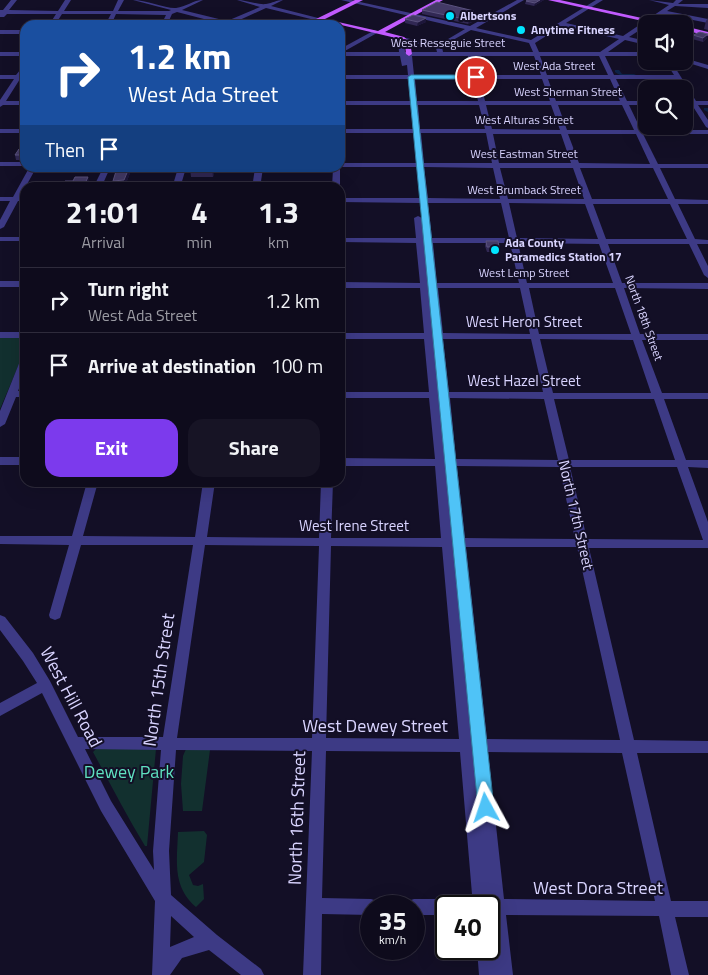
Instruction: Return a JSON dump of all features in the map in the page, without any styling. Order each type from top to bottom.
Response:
[{"type":"main road","points":[[345,25],[387,34],[411,15],[440,0]]},
{"type":"main road","points":[[550,0],[638,18]]},
{"type":"main road","points":[[319,19],[358,1]]},
{"type":"main road","points":[[319,19],[324,20]]},
{"type":"main road","points":[[693,30],[708,34]]},
{"type":"street","points":[[0,19],[2,12],[14,0]]},
{"type":"street","points":[[55,20],[68,0]]},
{"type":"street","points":[[111,20],[121,0]]},
{"type":"street","points":[[136,0],[214,20]]},
{"type":"street","points":[[2,12],[173,11],[200,0]]},
{"type":"street","points":[[240,0],[319,19]]},
{"type":"street","points":[[234,20],[280,0]]},
{"type":"street","points":[[344,0],[358,1],[532,42],[600,0]]},
{"type":"street","points":[[345,49],[359,41],[387,34],[439,47],[521,0]]},
{"type":"street","points":[[652,0],[708,6]]},
{"type":"street","points":[[658,15],[677,2]]},
{"type":"street","points":[[167,20],[173,11]]},
{"type":"street","points":[[662,12],[678,15]]},
{"type":"street","points":[[693,15],[708,15]]},
{"type":"street","points":[[693,18],[708,21]]},
{"type":"street","points":[[561,24],[638,41]]},
{"type":"street","points":[[638,28],[601,54],[638,130]]},
{"type":"street","points":[[0,32],[20,32]]},
{"type":"street","points":[[387,34],[401,40],[406,54],[488,895]]},
{"type":"street","name":"North 18th Street","points":[[532,42],[708,538]]},
{"type":"street","points":[[439,47],[441,54]]},
{"type":"street","name":"West Resseguie Street","points":[[345,52],[638,54]]},
{"type":"street","points":[[0,54],[20,54]]},
{"type":"street","name":"North 17th Street","points":[[471,54],[680,975]]},
{"type":"street","points":[[693,63],[708,67]]},
{"type":"street","points":[[674,70],[708,126]]},
{"type":"street","points":[[0,77],[20,77]]},
{"type":"street","name":"West Ada Street","points":[[345,77],[678,77]]},
{"type":"street","points":[[1,104],[20,80]]},
{"type":"street","points":[[1,104],[20,103]]},
{"type":"street","name":"West Sherman Street","points":[[345,103],[638,103]]},
{"type":"street","points":[[694,103],[708,103]]},
{"type":"street","points":[[0,131],[20,131]]},
{"type":"street","name":"West Alturas Street","points":[[345,131],[638,132]]},
{"type":"street","name":"West Alturas Street","points":[[693,132],[708,132]]},
{"type":"street","points":[[640,135],[708,274]]},
{"type":"street","points":[[0,164],[20,164]]},
{"type":"street","name":"West Eastman Street","points":[[345,165],[708,166]]},
{"type":"street","points":[[0,227],[20,191]]},
{"type":"street","points":[[0,199],[20,200]]},
{"type":"street","name":"West Brumback Street","points":[[345,200],[708,202]]},
{"type":"street","points":[[0,239],[20,239]]},
{"type":"street","points":[[345,240],[708,242]]},
{"type":"street","points":[[0,284],[20,284]]},
{"type":"street","name":"West Lemp Street","points":[[345,285],[708,286]]},
{"type":"street","points":[[0,335],[20,335]]},
{"type":"street","name":"West Heron Street","points":[[345,336],[708,338]]},
{"type":"street","points":[[0,424],[20,374]]},
{"type":"street","points":[[12,394],[20,394]]},
{"type":"street","name":"West Hazel Street","points":[[345,395],[708,396]]},
{"type":"street","points":[[0,461],[20,461]]},
{"type":"street","points":[[345,462],[708,464]]},
{"type":"street","points":[[55,615],[92,487]]},
{"type":"street","name":"North 15th Street","points":[[161,975],[163,899],[161,851],[169,744],[208,487]]},
{"type":"street","name":"North 16th Street","points":[[312,975],[327,487]]},
{"type":"street","name":"West Irene Street","points":[[0,540],[708,544]]},
{"type":"street","name":"West Hill Road","points":[[0,620],[28,657],[45,685],[106,806],[163,899],[211,941],[255,975]]},
{"type":"street","points":[[0,710],[45,685]]},
{"type":"street","name":"West Dewey Street","points":[[73,743],[708,747]]},
{"type":"street","points":[[314,906],[360,907]]},
{"type":"street","name":"West Dora Street","points":[[500,907],[708,908]]},
{"type":"street","points":[[161,975],[172,954],[182,948],[211,941]]},
{"type":"street","points":[[500,957],[504,975]]},
{"type":"street","points":[[486,960],[488,975]]},
{"type":"green space","points":[[0,337],[20,337],[20,362],[0,409]]},
{"type":"green space","name":"Dewey Park","points":[[96,749],[156,749],[147,846],[145,846],[131,823],[93,752]]},
{"type":"green space","name":"Dewey Park","points":[[186,749],[210,750],[202,811],[183,811],[181,784],[183,756]]},
{"type":"green space","points":[[204,831],[207,835],[204,862],[189,875],[193,885],[203,884],[204,899],[196,907],[188,899],[179,882],[177,863],[178,832]]},
{"type":"building","points":[[540,0],[535,3],[526,1]]},
{"type":"building","points":[[437,2],[474,11],[469,14],[476,16],[469,20],[422,10]]},
{"type":"building","points":[[413,15],[426,18],[418,22],[405,19]]},
{"type":"building","points":[[700,32],[708,34],[703,38],[693,35]]},
{"type":"building","points":[[19,149],[20,149],[20,155],[15,155]]},
{"type":"building","points":[[116,172],[127,172],[124,180],[113,181]]},
{"type":"building","points":[[75,177],[88,177],[86,182],[65,182],[73,181]]},
{"type":"building","points":[[486,241],[498,241],[499,247],[487,247]]},
{"type":"waterway","points":[[617,71],[621,75],[634,75]]},
{"type":"place","name":"Albertsons","points":[[450,16]]},
{"type":"place","name":"Anytime Fitness","points":[[521,30]]},
{"type":"place","name":"Ada County Paramedics Station 17","points":[[495,250]]},
{"type":"route","points":[[476,77],[411,77],[486,808]]}]
